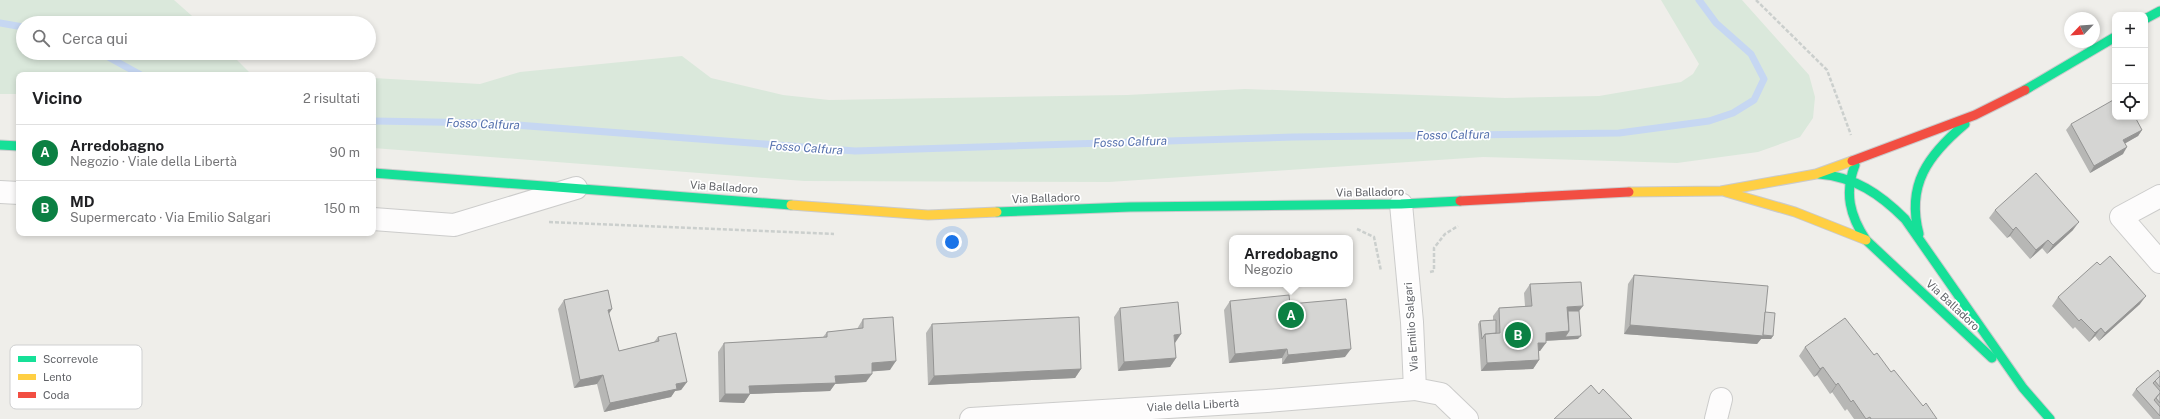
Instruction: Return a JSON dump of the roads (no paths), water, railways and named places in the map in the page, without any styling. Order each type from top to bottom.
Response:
[{"type":"street","points":[[2148,17],[2160,10]]},
{"type":"street","points":[[1860,158],[1975,115],[2023,91],[2112,39]]},
{"type":"street","name":"Via Balladoro","points":[[1921,239],[1914,218],[1913,207],[1917,188],[1929,160],[1954,132],[1975,115]]},
{"type":"street","points":[[0,145],[16,146]]},
{"type":"street","name":"Via Balladoro","points":[[376,173],[928,214],[1130,207],[1401,204],[1638,192],[1721,191],[1816,174],[1860,158]]},
{"type":"street","name":"Via Balladoro","points":[[1860,158],[1850,179],[1848,194],[1852,217],[1866,240],[2023,388],[2050,419]]},
{"type":"street","name":"Via Balladoro","points":[[1816,174],[1831,174],[1865,185],[1888,202],[1905,219],[1921,239],[2023,388]]},
{"type":"street","points":[[376,219],[454,225],[577,188]]},
{"type":"street","name":"Via Balladoro","points":[[1721,191],[1795,212],[1866,240]]},
{"type":"street","points":[[0,192],[16,193]]},
{"type":"street","points":[[2160,196],[2121,217],[2160,262]]},
{"type":"street","name":"Via Emilio Salgari","points":[[1401,204],[1408,274],[1415,389]]},
{"type":"street","points":[[1415,389],[1441,394],[1467,419]]},
{"type":"street","name":"Viale della Libertà","points":[[971,419],[1267,410],[1415,389]]},
{"type":"waterway","name":"Fosso Calfura","points":[[376,121],[490,123],[855,151],[1293,137],[1619,133],[1709,121],[1733,113],[1754,100],[1764,79],[1751,54],[1716,23],[1699,0]]},
{"type":"waterway","name":"Fosso Calfura","points":[[0,23],[16,26]]},
{"type":"waterway","name":"Fosso Calfura","points":[[114,60],[136,72]]},
{"type":"place","name":"Arredobagno","points":[[1291,315]]},
{"type":"place","name":"MD","points":[[1518,335]]}]
